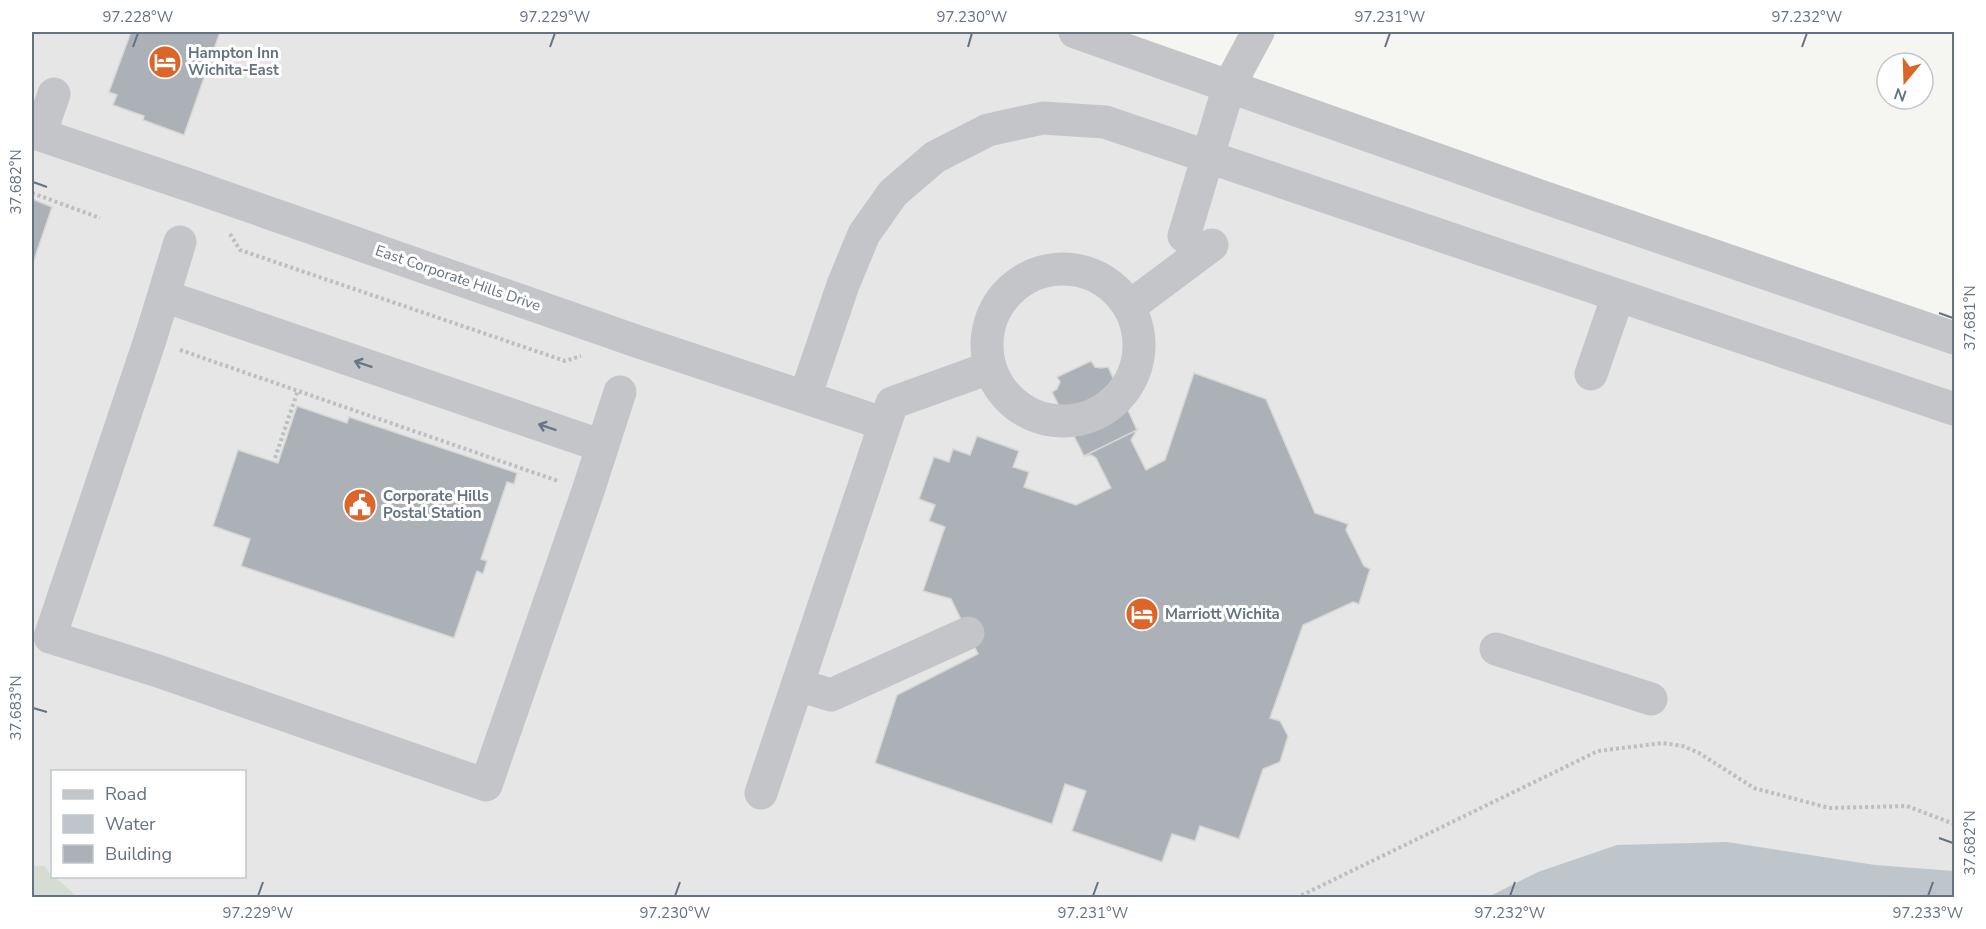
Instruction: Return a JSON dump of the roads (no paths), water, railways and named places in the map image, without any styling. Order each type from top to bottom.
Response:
[{"type":"street","points":[[1075,32],[1540,196],[1954,338]]},
{"type":"street","points":[[1129,306],[1198,241],[1209,157],[1229,86],[1258,32]]},
{"type":"street","points":[[36,133],[54,94]]},
{"type":"street","points":[[805,397],[843,285],[864,234],[893,193],[934,156],[988,130],[1043,118],[1105,122],[1954,409]]},
{"type":"street","name":"East Corporate Hills Drive","points":[[36,133],[885,424]]},
{"type":"street","points":[[180,242],[150,340],[50,636],[158,671],[486,785],[620,392]]},
{"type":"street","points":[[1068,268],[1092,274],[1113,287],[1129,306],[1137,324],[1140,344],[1137,364],[1130,382],[1118,398],[1103,411],[1084,419],[1065,422],[1045,420],[1026,412],[1010,401],[998,386],[989,368],[986,343],[990,319],[1002,297],[1020,280],[1043,271],[1068,268]]},
{"type":"street","points":[[164,296],[602,446]]},
{"type":"street","points":[[1591,374],[1618,296]]},
{"type":"street","points":[[760,793],[892,403],[989,368]]},
{"type":"street","points":[[798,685],[831,695],[968,633]]},
{"type":"street","points":[[1496,649],[1651,699]]},
{"type":"water","points":[[1727,842],[1875,865],[1954,871],[1954,897],[1488,897],[1538,872],[1617,845]]},
{"type":"place","name":"Hampton Inn Wichita-East","points":[[165,62]]},
{"type":"place","name":"Corporate Hills Postal Station","points":[[360,505]]},
{"type":"place","name":"Marriott Wichita","points":[[1142,614]]}]
